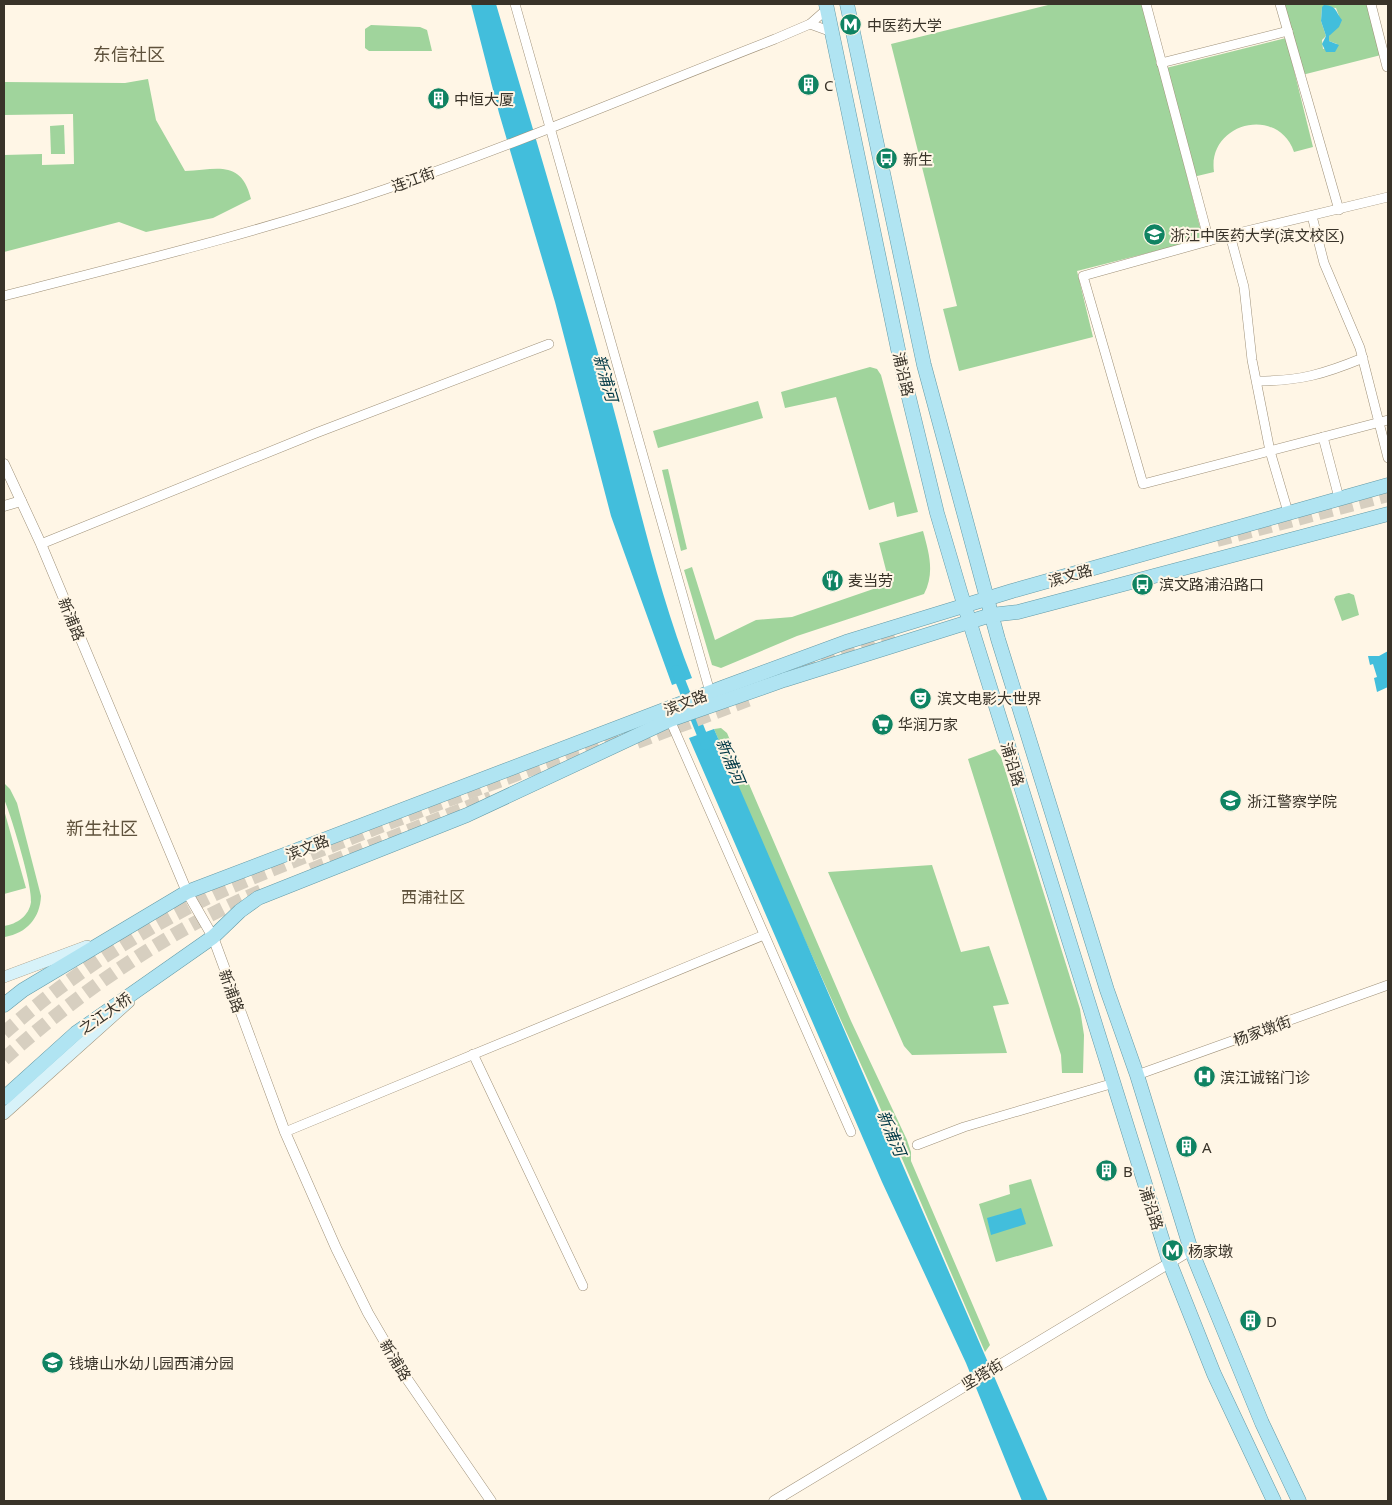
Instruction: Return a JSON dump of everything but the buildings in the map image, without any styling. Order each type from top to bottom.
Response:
[{"type":"main road","name":"浦沿路","points":[[847,4],[924,365],[990,615],[1107,990],[1137,1075],[1192,1250],[1262,1423],[1299,1501]]},
{"type":"main road","name":"浦沿路","points":[[826,7],[903,373],[937,513],[964,606],[1169,1261],[1214,1374],[1274,1501]]},
{"type":"main road","name":"滨文路","points":[[715,697],[724,687],[846,642],[987,599],[1388,485]]},
{"type":"main road","name":"滨文路","points":[[4,977],[85,948],[134,923],[187,892],[715,697],[990,615],[1018,612],[1388,514]]},
{"type":"main road","name":"滨文路","points":[[213,937],[258,898],[467,815],[668,714]]},
{"type":"main road","points":[[4,1005],[23,990],[134,923]]},
{"type":"main road","name":"之江大桥","points":[[4,1098],[76,1033],[213,937]]},
{"type":"main road","points":[[4,1114],[162,973]]},
{"type":"street","points":[[515,4],[547,128],[715,697]]},
{"type":"street","points":[[1146,4],[1208,241]]},
{"type":"street","points":[[1280,4],[1339,210]]},
{"type":"street","points":[[1371,4],[1387,67]]},
{"type":"street","name":"连江街","points":[[4,296],[258,231],[386,189],[505,146],[810,24],[826,7]]},
{"type":"street","points":[[810,24],[832,32]]},
{"type":"street","points":[[1162,64],[1288,31]]},
{"type":"street","points":[[1384,422],[1142,484],[1083,276],[1230,235],[1388,197]]},
{"type":"street","points":[[1312,216],[1324,263],[1363,358],[1384,422],[1388,458]]},
{"type":"street","points":[[1230,235],[1244,286],[1252,360],[1258,381],[1270,451],[1288,512]]},
{"type":"street","points":[[41,544],[316,433],[548,344]]},
{"type":"street","points":[[1258,381],[1283,381],[1313,377],[1363,358]]},
{"type":"street","points":[[1323,437],[1340,498]]},
{"type":"street","name":"新浦路","points":[[4,464],[41,544],[187,892],[213,937],[285,1132],[336,1248],[368,1313],[403,1373],[491,1501]]},
{"type":"street","points":[[4,506],[21,501]]},
{"type":"street","points":[[668,714],[851,1132]]},
{"type":"street","points":[[285,1132],[764,935]]},
{"type":"street","name":"杨家墩街","points":[[1137,1075],[1388,985]]},
{"type":"street","points":[[474,1054],[583,1286]]},
{"type":"street","points":[[916,1145],[964,1126],[1114,1083]]},
{"type":"street","name":"坚塔街","points":[[774,1501],[1169,1261],[1192,1250]]},
{"type":"green space","points":[[1052,4],[1143,4],[1203,239],[1077,271],[1093,337],[959,371],[943,309],[957,306],[891,44]]},
{"type":"green space","points":[[1284,4],[1368,4],[1381,55],[1302,75]],"holes":[[[1322,7],[1336,8],[1339,16],[1329,36],[1329,41],[1337,44],[1323,49],[1322,40],[1326,36],[1321,21]]]},
{"type":"green space","points":[[371,25],[420,27],[427,30],[432,51],[369,51],[365,48],[365,29]]},
{"type":"green space","points":[[1286,38],[1313,147],[1294,152],[1286,137],[1274,128],[1260,125],[1245,126],[1232,132],[1221,142],[1215,155],[1214,172],[1193,177],[1166,68]]},
{"type":"green space","points":[[148,79],[156,120],[185,171],[217,169],[234,172],[247,186],[251,199],[213,218],[146,232],[119,222],[4,252],[4,155],[42,154],[42,165],[74,164],[73,114],[4,115],[4,82],[125,83]]},
{"type":"green space","points":[[64,125],[65,154],[51,154],[50,126]]},
{"type":"green space","points":[[870,367],[877,369],[881,375],[918,512],[897,517],[894,502],[869,510],[836,397],[785,408],[781,392]]},
{"type":"green space","points":[[758,401],[763,418],[658,448],[653,431]]},
{"type":"green space","points":[[668,469],[687,549],[681,551],[662,470]]},
{"type":"green space","points":[[923,531],[930,563],[929,578],[924,594],[797,636],[721,668],[712,665],[684,570],[692,567],[715,640],[756,620],[792,617],[882,586],[887,574],[879,543]]},
{"type":"green space","points":[[1349,593],[1354,595],[1359,615],[1342,621],[1334,599],[1336,596]]},
{"type":"green space","points":[[721,728],[727,733],[851,1021],[907,1140],[911,1152],[911,1161],[990,1345],[985,1352],[876,1098],[777,878],[714,729]]},
{"type":"green space","points":[[995,749],[1001,757],[1080,1009],[1084,1035],[1083,1073],[1062,1073],[1061,1055],[968,759]]},
{"type":"green space","points":[[4,783],[10,789],[17,803],[41,896],[38,911],[31,923],[20,932],[5,937],[4,926],[22,919],[30,907],[31,894],[16,835],[4,799]]},
{"type":"green space","points":[[4,810],[26,888],[4,894]]},
{"type":"green space","points":[[932,865],[961,952],[989,946],[1009,1004],[993,1006],[1007,1053],[912,1055],[904,1046],[828,872]]},
{"type":"green space","points":[[1031,1179],[1053,1246],[996,1262],[979,1204],[1010,1194],[1009,1185]]},
{"type":"water","points":[[471,4],[496,4],[540,153],[612,403],[648,542],[668,610],[692,678],[672,685],[611,516],[555,302],[499,113]]},
{"type":"water","points":[[1324,5],[1334,8],[1342,20],[1339,27],[1329,36],[1329,41],[1339,45],[1335,52],[1326,52],[1322,44],[1326,36],[1321,21],[1322,7]]},
{"type":"water","points":[[1388,651],[1388,687],[1377,692],[1374,678],[1377,677],[1373,664],[1370,665],[1368,656],[1379,656]]},
{"type":"water","points":[[714,729],[1048,1501],[1022,1501],[966,1363],[882,1182],[689,738]]},
{"type":"water","points":[[1021,1208],[1026,1224],[991,1235],[987,1218]]},
{"type":"waterway","name":"新浦河","points":[[676,670],[706,745]]},
{"type":"tunnel","points":[[1217,540],[1388,495]]},
{"type":"tunnel","points":[[802,668],[899,632]]},
{"type":"tunnel","points":[[637,742],[750,699]]},
{"type":"tunnel","points":[[4,1033],[53,993],[105,956],[159,923],[215,894],[384,825],[634,731]]},
{"type":"tunnel","points":[[311,870],[491,798]]},
{"type":"tunnel","points":[[4,1059],[95,986],[127,964],[194,924],[264,890]]},
{"type":"place","name":"中医药大学","points":[[851,25]]},
{"type":"place","name":"C","points":[[808,85]]},
{"type":"place","name":"中恒大厦","points":[[438,99]]},
{"type":"place","name":"新生","points":[[887,159]]},
{"type":"place","name":"浙江中医药大学(滨文校区)","points":[[1154,235]]},
{"type":"place","name":"麦当劳","points":[[832,580]]},
{"type":"place","name":"滨文路浦沿路口","points":[[1143,584]]},
{"type":"place","name":"滨文电影大世界","points":[[921,698]]},
{"type":"place","name":"华润万家","points":[[882,724]]},
{"type":"place","name":"浙江警察学院","points":[[1231,801]]},
{"type":"place","name":"滨江诚铭门诊","points":[[1204,1077]]},
{"type":"place","name":"A","points":[[1186,1147]]},
{"type":"place","name":"B","points":[[1107,1171]]},
{"type":"place","name":"杨家墩","points":[[1172,1251]]},
{"type":"place","name":"D","points":[[1250,1321]]},
{"type":"place","name":"钱塘山水幼儿园西浦分园","points":[[53,1363]]},
{"type":"district","name":"东信社区","points":[[129,54]]},
{"type":"district","name":"新生社区","points":[[102,828]]},
{"type":"district","name":"西浦社区","points":[[433,897]]}]
